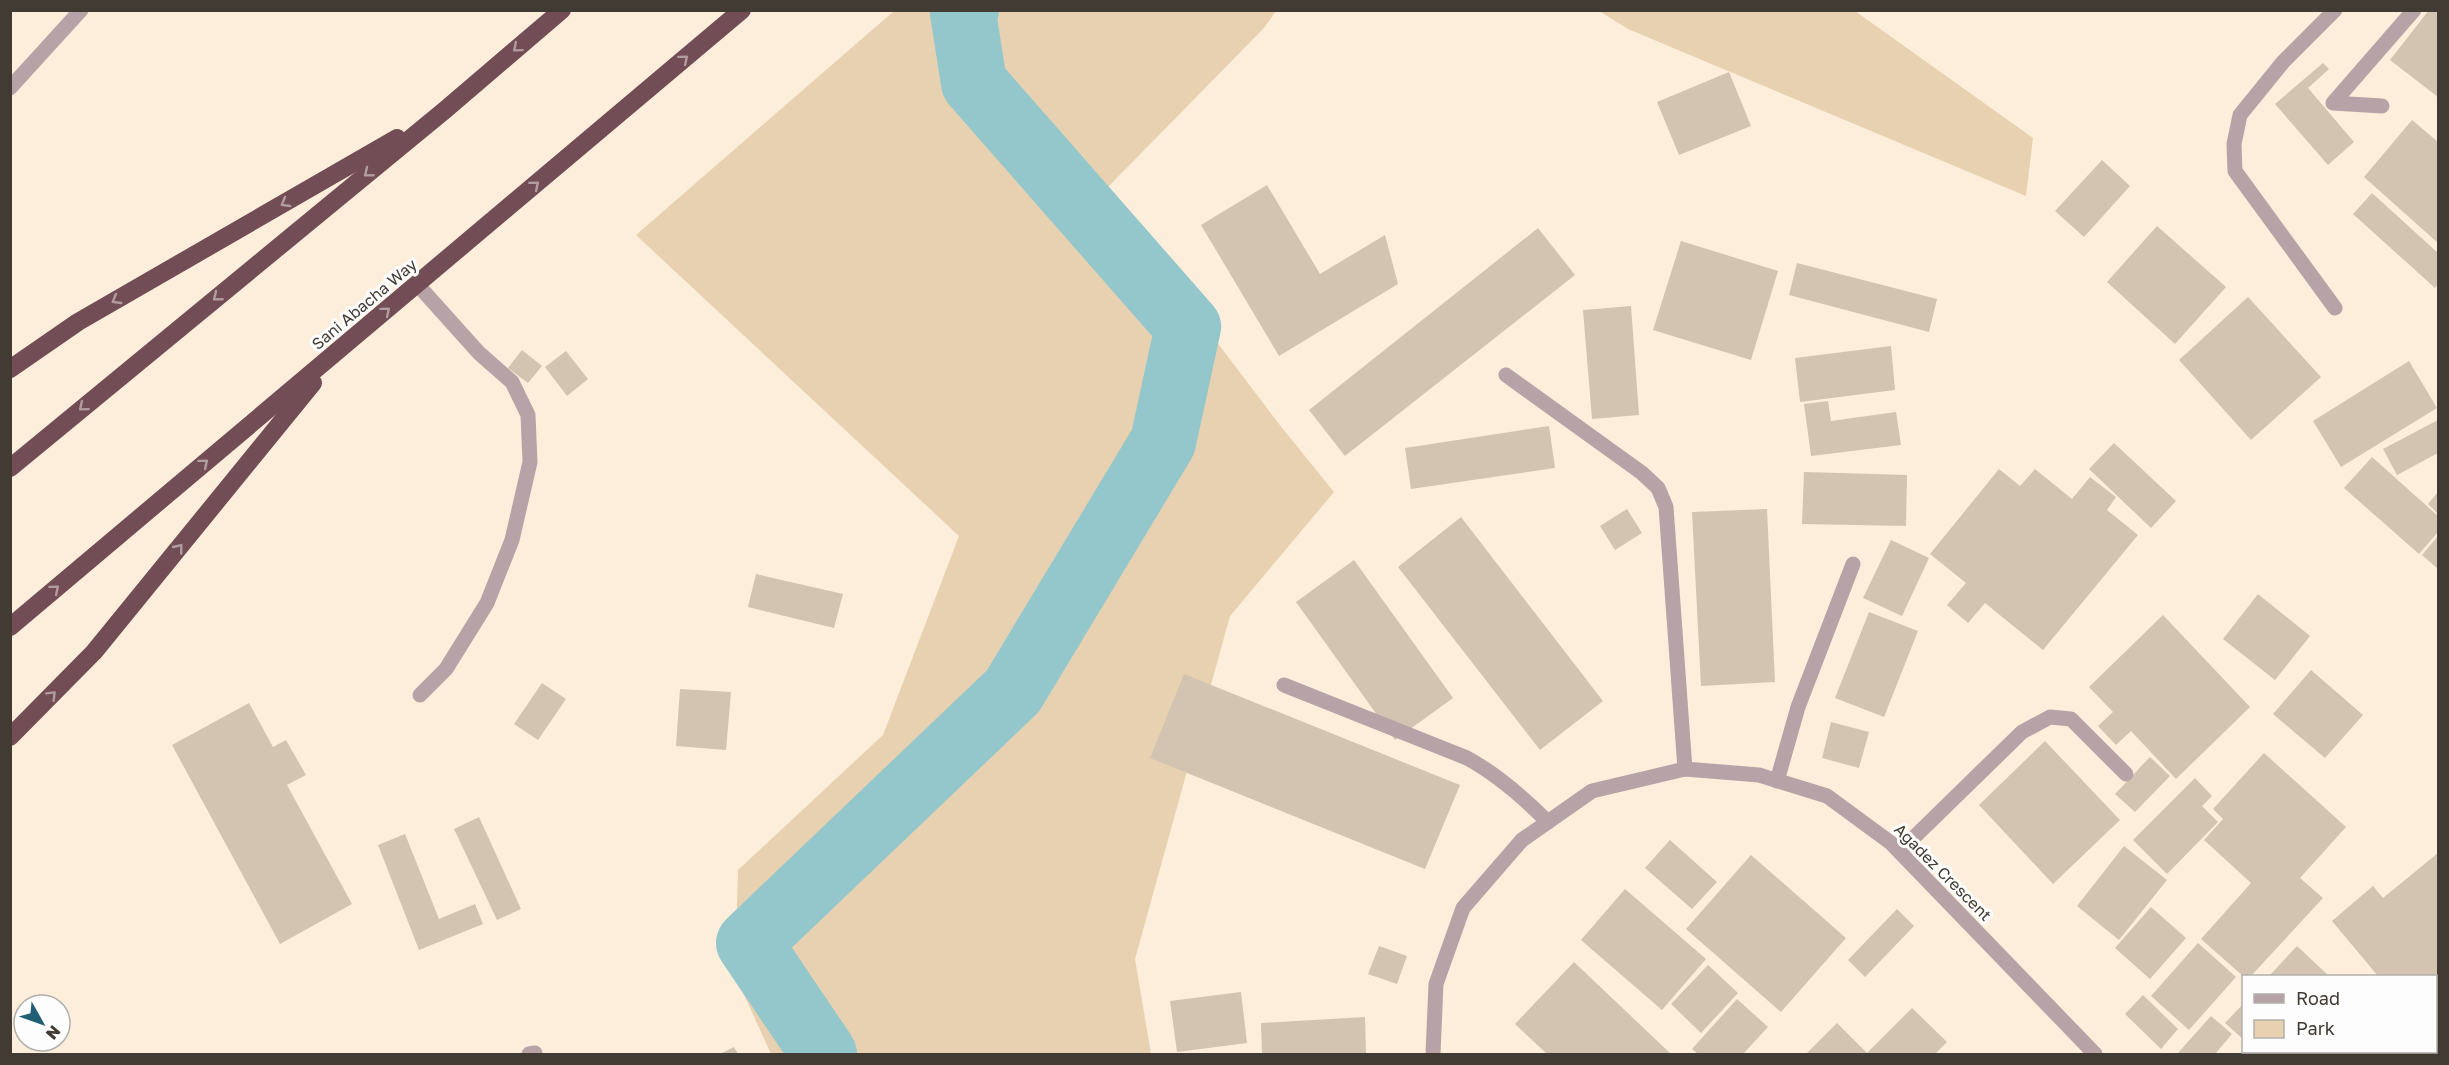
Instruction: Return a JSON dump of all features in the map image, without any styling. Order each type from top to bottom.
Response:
[{"type":"highway","points":[[10,468],[445,110],[562,10]]},
{"type":"highway","name":"Sani Abacha Way","points":[[10,627],[742,10]]},
{"type":"highway","points":[[10,369],[78,322],[445,110]]},
{"type":"highway","points":[[10,736],[94,652],[341,348]]},
{"type":"street","points":[[10,88],[81,10]]},
{"type":"street","points":[[2335,10],[2283,62],[2240,115],[2234,144],[2235,171],[2335,308]]},
{"type":"street","points":[[2382,106],[2333,103],[2414,10]]},
{"type":"street","points":[[417,284],[479,353],[512,382],[528,415],[530,462],[512,540],[487,603],[446,669],[420,695]]},
{"type":"street","points":[[1506,375],[1642,473],[1658,488],[1666,507],[1685,769]]},
{"type":"street","points":[[1777,781],[1798,707],[1853,564]]},
{"type":"street","points":[[1284,685],[1467,758],[1514,788],[1548,822]]},
{"type":"street","points":[[1900,851],[2022,732],[2050,717],[2071,719],[2126,774]]},
{"type":"street","name":"Agadez Crescent","points":[[1433,1054],[1436,984],[1463,908],[1522,840],[1592,791],[1685,769],[1759,776],[1827,796],[1900,851],[2095,1054]]},
{"type":"green space","points":[[894,11],[1276,11],[1264,28],[1103,192],[1279,424],[1334,492],[1230,616],[1135,959],[1151,1054],[771,1054],[735,975],[738,870],[883,735],[959,536],[636,235]]},
{"type":"green space","points":[[1599,11],[1855,11],[2033,138],[2026,196],[1628,29]]},
{"type":"building","points":[[2429,10],[2438,10],[2438,97],[2390,60]]},
{"type":"building","points":[[2323,63],[2329,69],[2308,88],[2354,142],[2328,165],[2275,104]]},
{"type":"building","points":[[1729,72],[1751,126],[1679,155],[1657,102]]},
{"type":"building","points":[[2412,120],[2438,142],[2438,243],[2364,177]]},
{"type":"building","points":[[2102,160],[2130,186],[2084,237],[2055,211]]},
{"type":"building","points":[[1267,185],[1320,274],[1385,235],[1398,284],[1279,356],[1201,225]]},
{"type":"building","points":[[2372,193],[2438,253],[2438,284],[2435,288],[2353,214]]},
{"type":"building","points":[[2157,226],[2226,287],[2175,344],[2107,282]]},
{"type":"building","points":[[1538,228],[1575,275],[1345,456],[1309,410]]},
{"type":"building","points":[[1681,241],[1778,271],[1751,360],[1653,330]]},
{"type":"building","points":[[1797,263],[1937,299],[1929,332],[1789,295]]},
{"type":"building","points":[[2248,297],[2321,377],[2251,440],[2179,360]]},
{"type":"building","points":[[1631,306],[1639,415],[1592,419],[1583,310]]},
{"type":"building","points":[[1891,346],[1895,390],[1800,402],[1795,358]]},
{"type":"building","points":[[522,350],[542,366],[528,383],[508,368]]},
{"type":"building","points":[[566,351],[588,379],[567,396],[545,367]]},
{"type":"building","points":[[2409,361],[2437,408],[2341,467],[2313,421]]},
{"type":"building","points":[[1828,401],[1831,421],[1896,412],[1901,445],[1811,456],[1804,404]]},
{"type":"building","points":[[2438,420],[2438,453],[2397,475],[2383,449]]},
{"type":"building","points":[[1549,426],[1555,468],[1411,489],[1405,448]]},
{"type":"building","points":[[2114,443],[2176,501],[2151,528],[2089,469]]},
{"type":"building","points":[[2372,457],[2438,516],[2438,532],[2419,554],[2344,488]]},
{"type":"building","points":[[1999,469],[2020,486],[2035,469],[2072,499],[2090,477],[2116,497],[2107,510],[2138,535],[2043,650],[1985,603],[1968,623],[1947,605],[1966,583],[1930,554]]},
{"type":"building","points":[[1804,472],[1907,475],[1906,526],[1802,524]]},
{"type":"building","points":[[2438,492],[2438,514],[2428,504]]},
{"type":"building","points":[[1627,509],[1642,533],[1615,550],[1600,526]]},
{"type":"building","points":[[1767,509],[1775,682],[1701,686],[1692,512]]},
{"type":"building","points":[[1461,517],[1603,701],[1540,750],[1398,567]]},
{"type":"building","points":[[2438,536],[2438,569],[2422,555]]},
{"type":"building","points":[[1891,540],[1929,558],[1902,616],[1863,598]]},
{"type":"building","points":[[1354,560],[1453,698],[1395,740],[1296,602]]},
{"type":"building","points":[[756,574],[843,594],[834,628],[748,607]]},
{"type":"building","points":[[2258,594],[2310,636],[2275,680],[2223,639]]},
{"type":"building","points":[[1869,612],[1918,631],[1884,717],[1835,698]]},
{"type":"building","points":[[2163,615],[2250,707],[2176,779],[2131,731],[2116,745],[2098,726],[2113,712],[2089,687]]},
{"type":"building","points":[[2311,670],[2363,715],[2325,758],[2273,714]]},
{"type":"building","points":[[1184,674],[1460,785],[1425,869],[1150,758]]},
{"type":"building","points":[[542,683],[566,699],[538,740],[514,724]]},
{"type":"building","points":[[680,689],[731,692],[726,750],[676,746]]},
{"type":"building","points":[[249,703],[273,747],[286,740],[306,775],[287,785],[352,904],[280,944],[172,745]]},
{"type":"building","points":[[1831,722],[1869,732],[1859,768],[1822,758]]},
{"type":"building","points":[[2045,741],[2120,820],[2053,884],[1979,805]]},
{"type":"building","points":[[2264,753],[2346,827],[2300,878],[2323,898],[2252,975],[2242,975],[2201,939],[2251,883],[2204,840],[2223,819],[2213,809]]},
{"type":"building","points":[[2150,757],[2170,776],[2135,812],[2115,794]]},
{"type":"building","points":[[2195,778],[2212,796],[2202,806],[2218,822],[2167,874],[2133,840]]},
{"type":"building","points":[[479,817],[521,909],[497,920],[454,829]]},
{"type":"building","points":[[405,834],[439,919],[475,904],[483,924],[419,950],[378,845]]},
{"type":"building","points":[[1670,840],[1717,882],[1692,909],[1645,868]]},
{"type":"building","points":[[2124,846],[2167,880],[2119,940],[2077,906]]},
{"type":"building","points":[[2438,853],[2437,1045],[2437,975],[2377,975],[2332,921],[2373,886],[2383,898]]},
{"type":"building","points":[[1751,855],[1846,938],[1781,1012],[1686,929]]},
{"type":"building","points":[[1625,889],[1706,959],[1662,1010],[1581,940]]},
{"type":"building","points":[[2151,907],[2186,938],[2150,979],[2115,948]]},
{"type":"building","points":[[1897,909],[1914,926],[1865,977],[1848,960]]},
{"type":"building","points":[[2198,943],[2236,977],[2189,1030],[2151,996]]},
{"type":"building","points":[[1379,946],[1407,956],[1397,984],[1368,974]]},
{"type":"building","points":[[2297,946],[2328,975],[2270,975]]},
{"type":"building","points":[[1574,962],[1671,1054],[1547,1054],[1515,1024]]},
{"type":"building","points":[[1708,965],[1738,993],[1701,1033],[1671,1004]]},
{"type":"building","points":[[1241,992],[1247,1043],[1177,1052],[1170,1001]]},
{"type":"building","points":[[2143,995],[2178,1029],[2161,1049],[2125,1014]]},
{"type":"building","points":[[1737,999],[1768,1027],[1743,1054],[1698,1054],[1692,1049]]},
{"type":"building","points":[[2242,1005],[2242,1038],[2225,1023]]},
{"type":"building","points":[[1912,1008],[1947,1042],[1935,1054],[1806,1054],[1837,1023],[1867,1053]]},
{"type":"building","points":[[2211,1016],[2232,1034],[2215,1054],[2177,1054]]},
{"type":"building","points":[[1365,1017],[1366,1054],[1262,1054],[1261,1023]]},
{"type":"building","points":[[734,1047],[738,1054],[720,1054]]},
{"type":"building","points":[[2258,1053],[2308,1053],[2307,1054]]},
{"type":"waterway","points":[[824,1054],[749,943],[1013,691],[1163,442],[1188,327],[974,83],[963,13],[966,10]]}]
